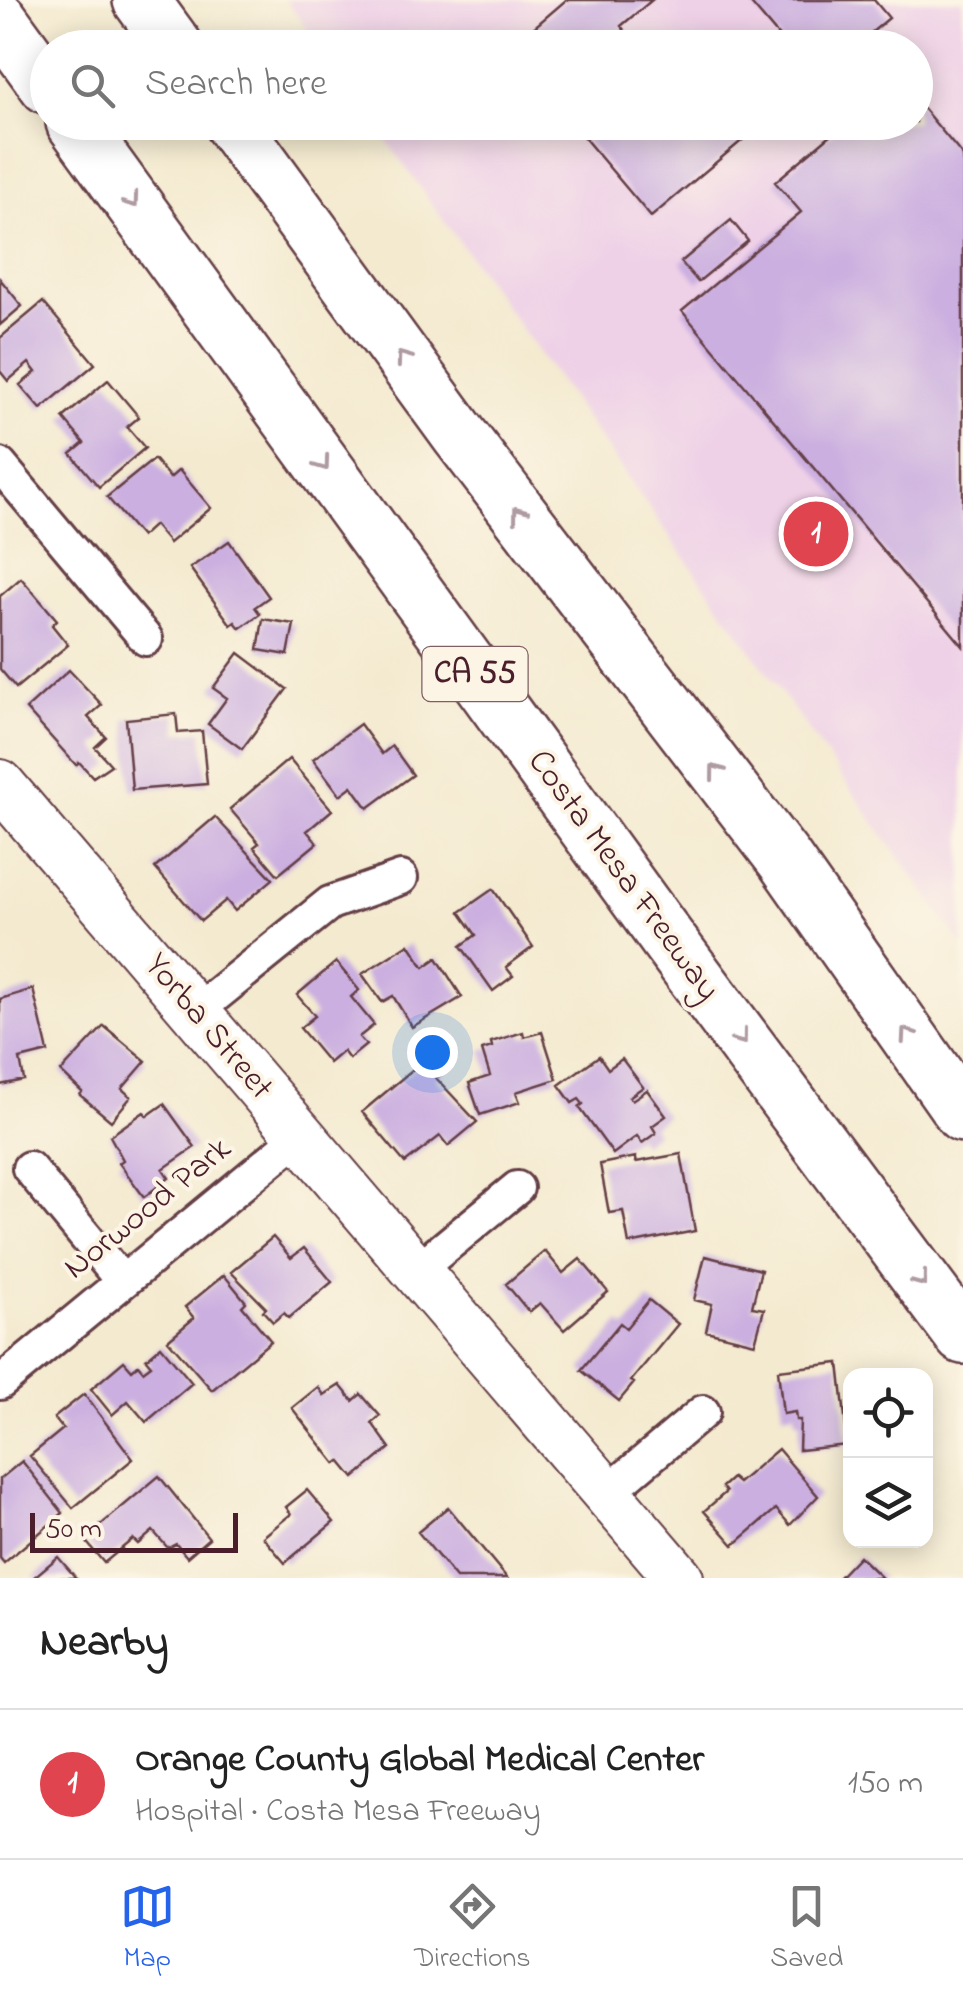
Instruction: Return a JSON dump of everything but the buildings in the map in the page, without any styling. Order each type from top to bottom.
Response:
[{"type":"highway","points":[[141,0],[171,30]]},
{"type":"highway","points":[[0,20],[30,61]]},
{"type":"highway","name":"Costa Mesa Freeway","points":[[87,140],[671,944],[963,1336]]},
{"type":"highway","points":[[244,140],[460,436],[784,859],[963,1114]]},
{"type":"main road","name":"Yorba Street","points":[[0,784],[679,1578]]},
{"type":"street","points":[[0,465],[146,639]]},
{"type":"street","points":[[195,1012],[330,903],[400,878]]},
{"type":"street","name":"Norwood Park","points":[[0,1383],[300,1136]]},
{"type":"street","points":[[29,1168],[122,1281]]},
{"type":"street","points":[[416,1271],[517,1188]]},
{"type":"street","points":[[607,1492],[703,1412]]},
{"type":"shaded area","points":[[286,0],[963,0],[963,946],[386,140],[933,140],[933,30],[308,30]]},
{"type":"place","name":"Orange County Global Medical Center","points":[[816,534]]}]
